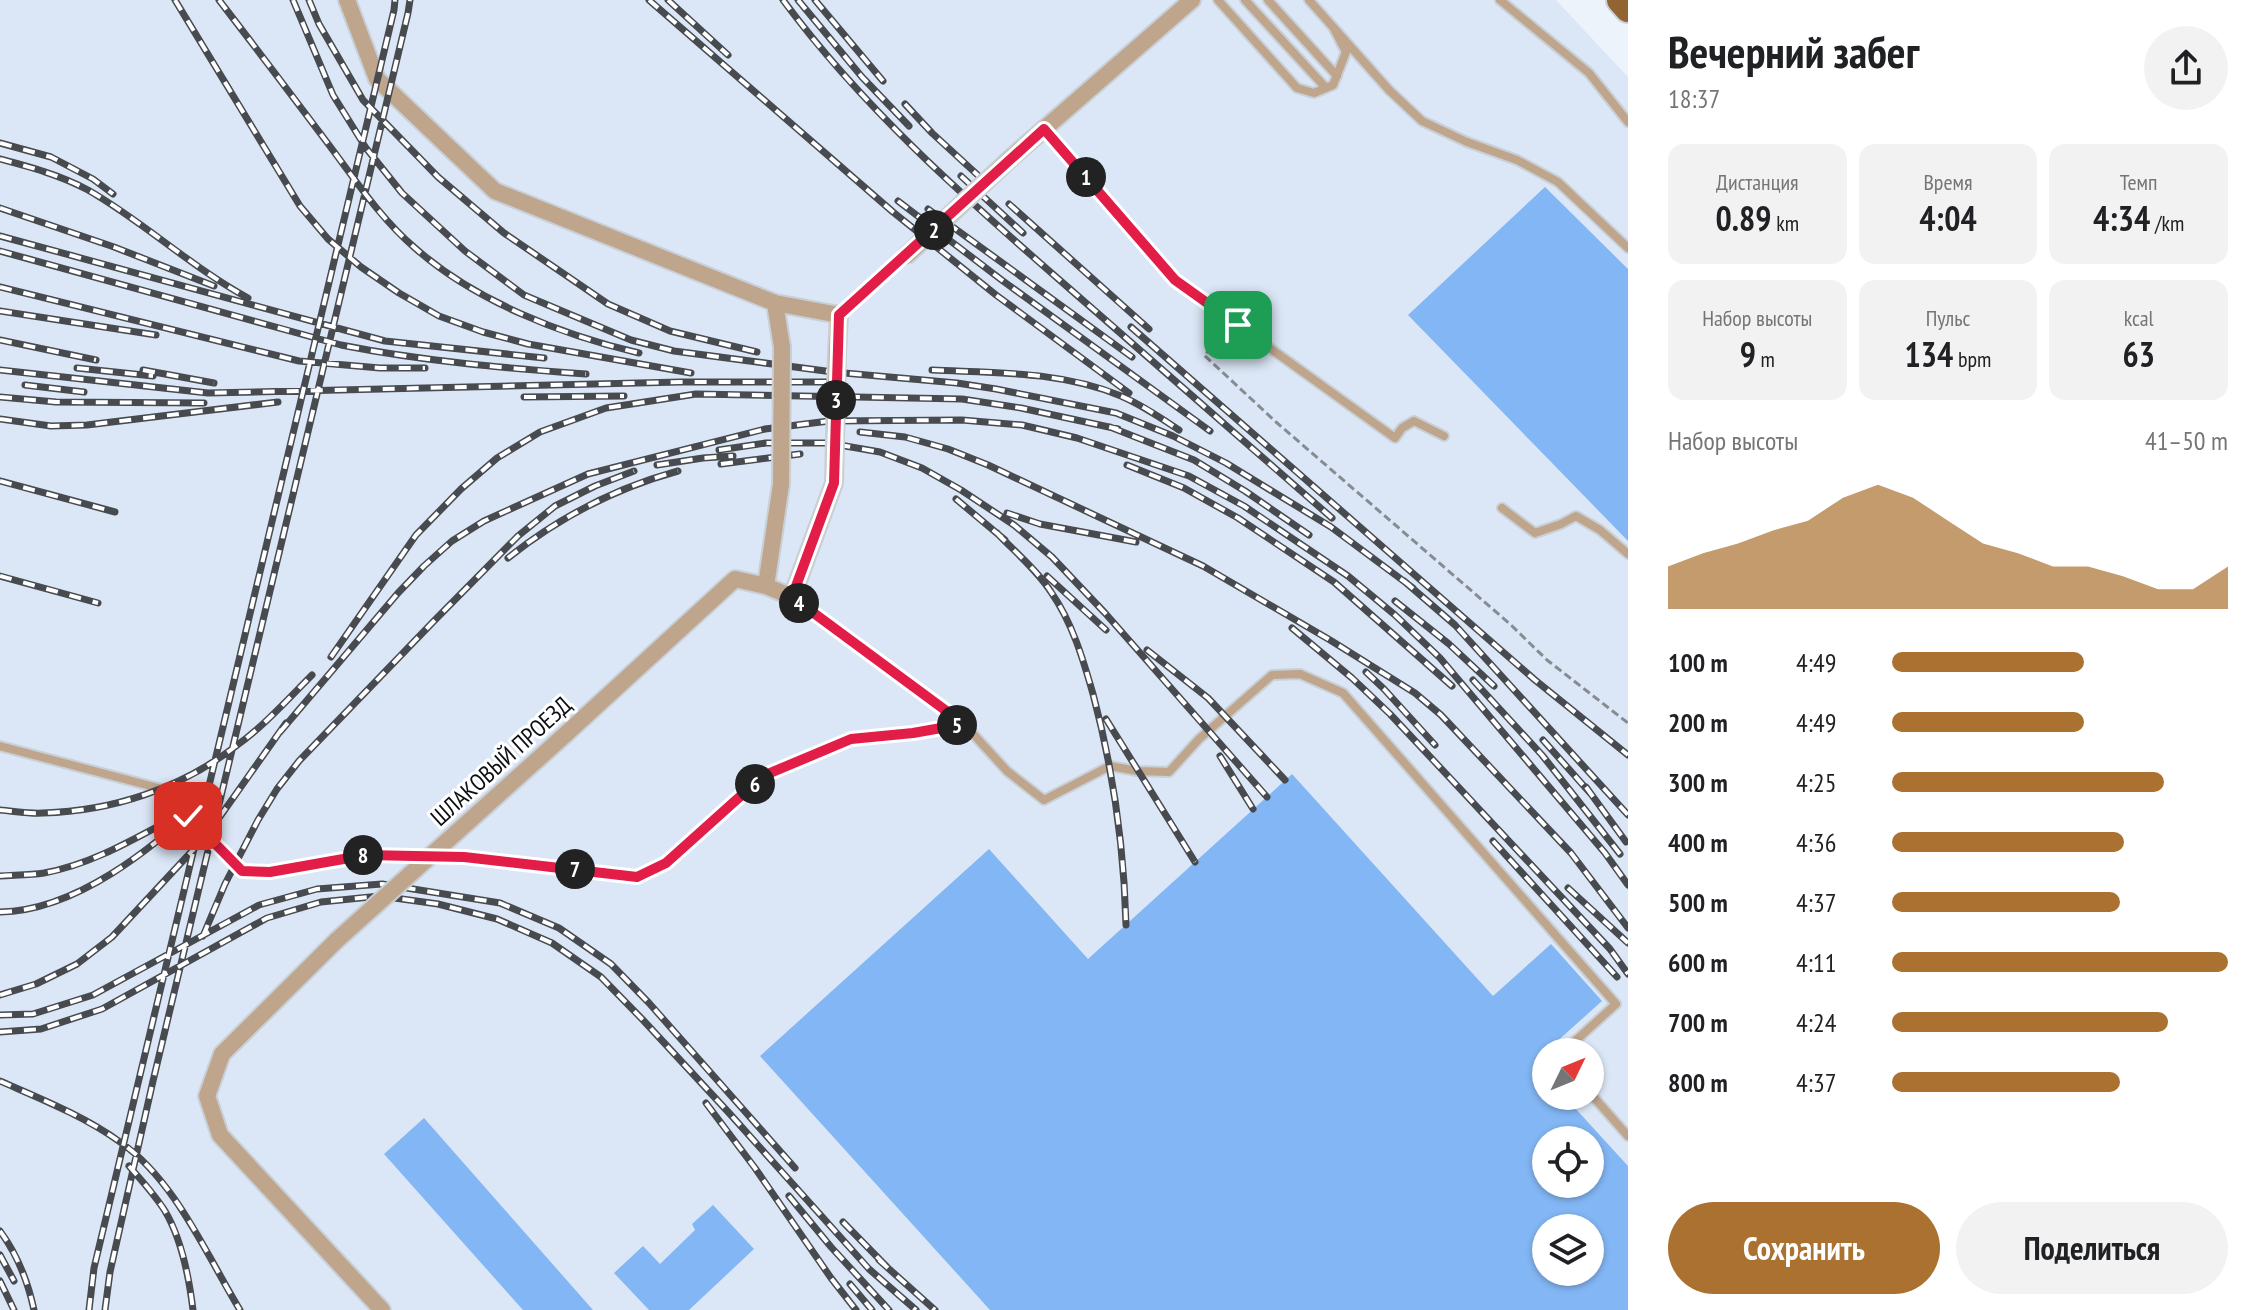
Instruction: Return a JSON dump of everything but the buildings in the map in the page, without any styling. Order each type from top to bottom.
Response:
[{"type":"main road","points":[[1620,0],[1628,9]]},
{"type":"street","points":[[347,0],[377,79],[495,191],[775,303],[839,315],[834,483],[792,597]]},
{"type":"street","points":[[905,257],[1012,157],[1192,0]]},
{"type":"street","points":[[766,586],[781,484],[782,347],[775,303]]},
{"type":"street","name":"ШЛАКОВЫЙ ПРОЕЗД","points":[[382,1310],[220,1135],[207,1096],[222,1054],[337,940],[735,579],[766,586],[792,597]]},
{"type":"lane","points":[[1218,0],[1297,88],[1314,93],[1333,85],[1346,52],[1333,27]]},
{"type":"lane","points":[[1245,0],[1326,88]]},
{"type":"lane","points":[[1268,0],[1337,76]]},
{"type":"lane","points":[[1309,0],[1389,90],[1422,121],[1517,160],[1558,182],[1628,248]]},
{"type":"lane","points":[[1500,0],[1589,73],[1628,122]]},
{"type":"lane","points":[[1044,129],[1175,280],[1395,438],[1402,428],[1414,421],[1444,436]]},
{"type":"lane","points":[[839,315],[905,257]]},
{"type":"lane","points":[[1502,508],[1535,533],[1576,516],[1600,530],[1628,554]]},
{"type":"lane","points":[[792,597],[964,724],[1007,771],[1044,800],[1110,766],[1169,772],[1199,739],[1272,675],[1300,674],[1343,693],[1616,1004],[1578,1038]]},
{"type":"lane","points":[[0,746],[162,789],[242,871],[270,872],[366,855],[464,857],[637,877],[666,863],[763,776],[851,739],[964,724]]},
{"type":"lane","points":[[1604,1109],[1628,1136]]},
{"type":"path","points":[[1238,325],[1204,355],[1547,660],[1628,723]]},
{"type":"shaded area","points":[[0,0],[1556,0],[1628,77],[1628,1310],[0,1310]]},
{"type":"railway","points":[[175,0],[300,206],[328,239],[361,267],[439,316],[483,332],[528,344],[691,373]]},
{"type":"railway","points":[[219,0],[369,199],[415,248],[464,284],[521,314],[639,353]]},
{"type":"railway","points":[[293,0],[333,95],[366,148],[402,193],[465,251],[524,295],[631,340],[674,351],[833,372],[957,383],[1116,413],[1173,436],[1226,463],[1331,527],[1413,588]]},
{"type":"railway","points":[[309,0],[319,24],[363,100],[438,177],[504,233],[608,304],[670,331],[757,352]]},
{"type":"railway","points":[[89,1310],[94,1268],[395,0]]},
{"type":"railway","points":[[105,1310],[110,1272],[153,1081],[410,0]]},
{"type":"railway","points":[[649,0],[893,212],[996,295],[1129,393]]},
{"type":"railway","points":[[668,0],[728,55]]},
{"type":"railway","points":[[783,0],[846,77],[951,183],[1332,518]]},
{"type":"railway","points":[[798,0],[862,77],[909,126]]},
{"type":"railway","points":[[815,0],[883,81]]},
{"type":"railway","points":[[905,104],[982,179]]},
{"type":"railway","points":[[0,143],[51,157],[93,179],[113,194]]},
{"type":"railway","points":[[0,159],[34,168],[88,190],[248,298]]},
{"type":"railway","points":[[961,176],[1023,233]]},
{"type":"railway","points":[[898,201],[1210,431]]},
{"type":"railway","points":[[1009,204],[1149,329]]},
{"type":"railway","points":[[0,208],[214,286]]},
{"type":"railway","points":[[928,209],[1132,357]]},
{"type":"railway","points":[[0,236],[385,341],[544,358]]},
{"type":"railway","points":[[0,251],[341,345],[432,360],[586,374]]},
{"type":"railway","points":[[0,287],[299,361],[380,368],[425,368]]},
{"type":"railway","points":[[0,311],[156,335]]},
{"type":"railway","points":[[1131,327],[1535,680],[1628,755]]},
{"type":"railway","points":[[0,340],[96,360]]},
{"type":"railway","points":[[77,368],[153,376]]},
{"type":"railway","points":[[0,370],[208,393],[681,382],[841,382]]},
{"type":"railway","points":[[143,370],[214,383]]},
{"type":"railway","points":[[932,370],[1028,375],[1075,382],[1129,400],[1179,430]]},
{"type":"railway","points":[[25,385],[84,392]]},
{"type":"railway","points":[[331,657],[416,535],[461,489],[497,458],[540,432],[606,408],[696,394],[962,399],[1118,429]]},
{"type":"railway","points":[[524,397],[624,396]]},
{"type":"railway","points":[[0,397],[56,402],[204,403]]},
{"type":"railway","points":[[0,419],[51,426],[87,425],[278,402]]},
{"type":"railway","points":[[280,732],[398,593],[452,541],[484,521],[588,474],[765,429],[829,421],[962,420],[1022,425],[1077,438],[1189,476],[1244,506],[1348,576],[1440,658],[1605,853],[1628,885]]},
{"type":"railway","points":[[1110,427],[1194,460],[1309,535]]},
{"type":"railway","points":[[860,432],[905,437],[948,449],[1203,566],[1415,693],[1441,715],[1571,853],[1628,928]]},
{"type":"railway","points":[[719,450],[766,443],[828,443],[880,452],[922,468],[961,490],[1014,525],[1052,557],[1267,797]]},
{"type":"railway","points":[[721,464],[800,454]]},
{"type":"railway","points":[[657,465],[733,456]]},
{"type":"railway","points":[[1127,465],[1184,488],[1238,518],[1334,582],[1452,686]]},
{"type":"railway","points":[[203,936],[258,820],[299,761],[518,536],[555,506],[634,471]]},
{"type":"railway","points":[[508,558],[588,506],[632,486],[678,471]]},
{"type":"railway","points":[[0,481],[115,512]]},
{"type":"railway","points":[[956,499],[1005,540]]},
{"type":"railway","points":[[1007,513],[1040,524],[1136,542]]},
{"type":"railway","points":[[997,533],[1051,592],[1081,654],[1112,779],[1123,867],[1126,925]]},
{"type":"railway","points":[[0,576],[98,603]]},
{"type":"railway","points":[[1047,576],[1106,630]]},
{"type":"railway","points":[[1404,581],[1455,625],[1628,815]]},
{"type":"railway","points":[[1395,601],[1449,644],[1494,686]]},
{"type":"railway","points":[[1292,628],[1390,714],[1610,949],[1628,974]]},
{"type":"railway","points":[[1147,650],[1208,698],[1285,780]]},
{"type":"railway","points":[[1366,672],[1435,745]]},
{"type":"railway","points":[[0,810],[38,813],[94,808],[169,786],[214,761],[246,738],[312,675]]},
{"type":"railway","points":[[1473,680],[1542,755],[1620,854]]},
{"type":"railway","points":[[1106,719],[1195,862]]},
{"type":"railway","points":[[0,995],[36,984],[77,964],[112,937],[207,835],[286,723]]},
{"type":"railway","points":[[1543,740],[1591,794]]},
{"type":"railway","points":[[1220,756],[1253,809]]},
{"type":"railway","points":[[1586,787],[1626,842]]},
{"type":"railway","points":[[0,912],[28,909],[85,889],[138,856],[206,799]]},
{"type":"railway","points":[[0,876],[44,873],[76,865],[166,822]]},
{"type":"railway","points":[[1493,841],[1617,977]]},
{"type":"railway","points":[[0,1015],[33,1014],[93,995],[259,905],[317,889],[382,884],[500,903],[559,928],[611,964],[795,1168]]},
{"type":"railway","points":[[1568,888],[1628,943]]},
{"type":"railway","points":[[0,1032],[41,1029],[102,1009],[267,918],[321,902],[380,896],[438,904],[497,919],[552,943],[601,977],[730,1114],[869,1269],[916,1310]]},
{"type":"railway","points":[[0,1081],[92,1124],[140,1158],[188,1219],[240,1310]]},
{"type":"railway","points":[[706,1103],[856,1310]]},
{"type":"railway","points":[[129,1166],[157,1199],[171,1222],[184,1259],[193,1310]]},
{"type":"railway","points":[[789,1196],[889,1310]]},
{"type":"railway","points":[[843,1222],[887,1267]]},
{"type":"railway","points":[[0,1231],[21,1269],[34,1310]]},
{"type":"railway","points":[[0,1255],[14,1281]]},
{"type":"railway","points":[[879,1260],[935,1310]]},
{"type":"railway","points":[[0,1281],[14,1310]]},
{"type":"railway","points":[[850,1284],[872,1310]]},
{"type":"route","points":[[188,816],[242,871],[270,872],[366,855],[464,857],[637,877],[666,863],[763,776],[851,739],[964,724],[792,597],[834,483],[839,315],[1044,129],[1175,280],[1238,325]]}]
